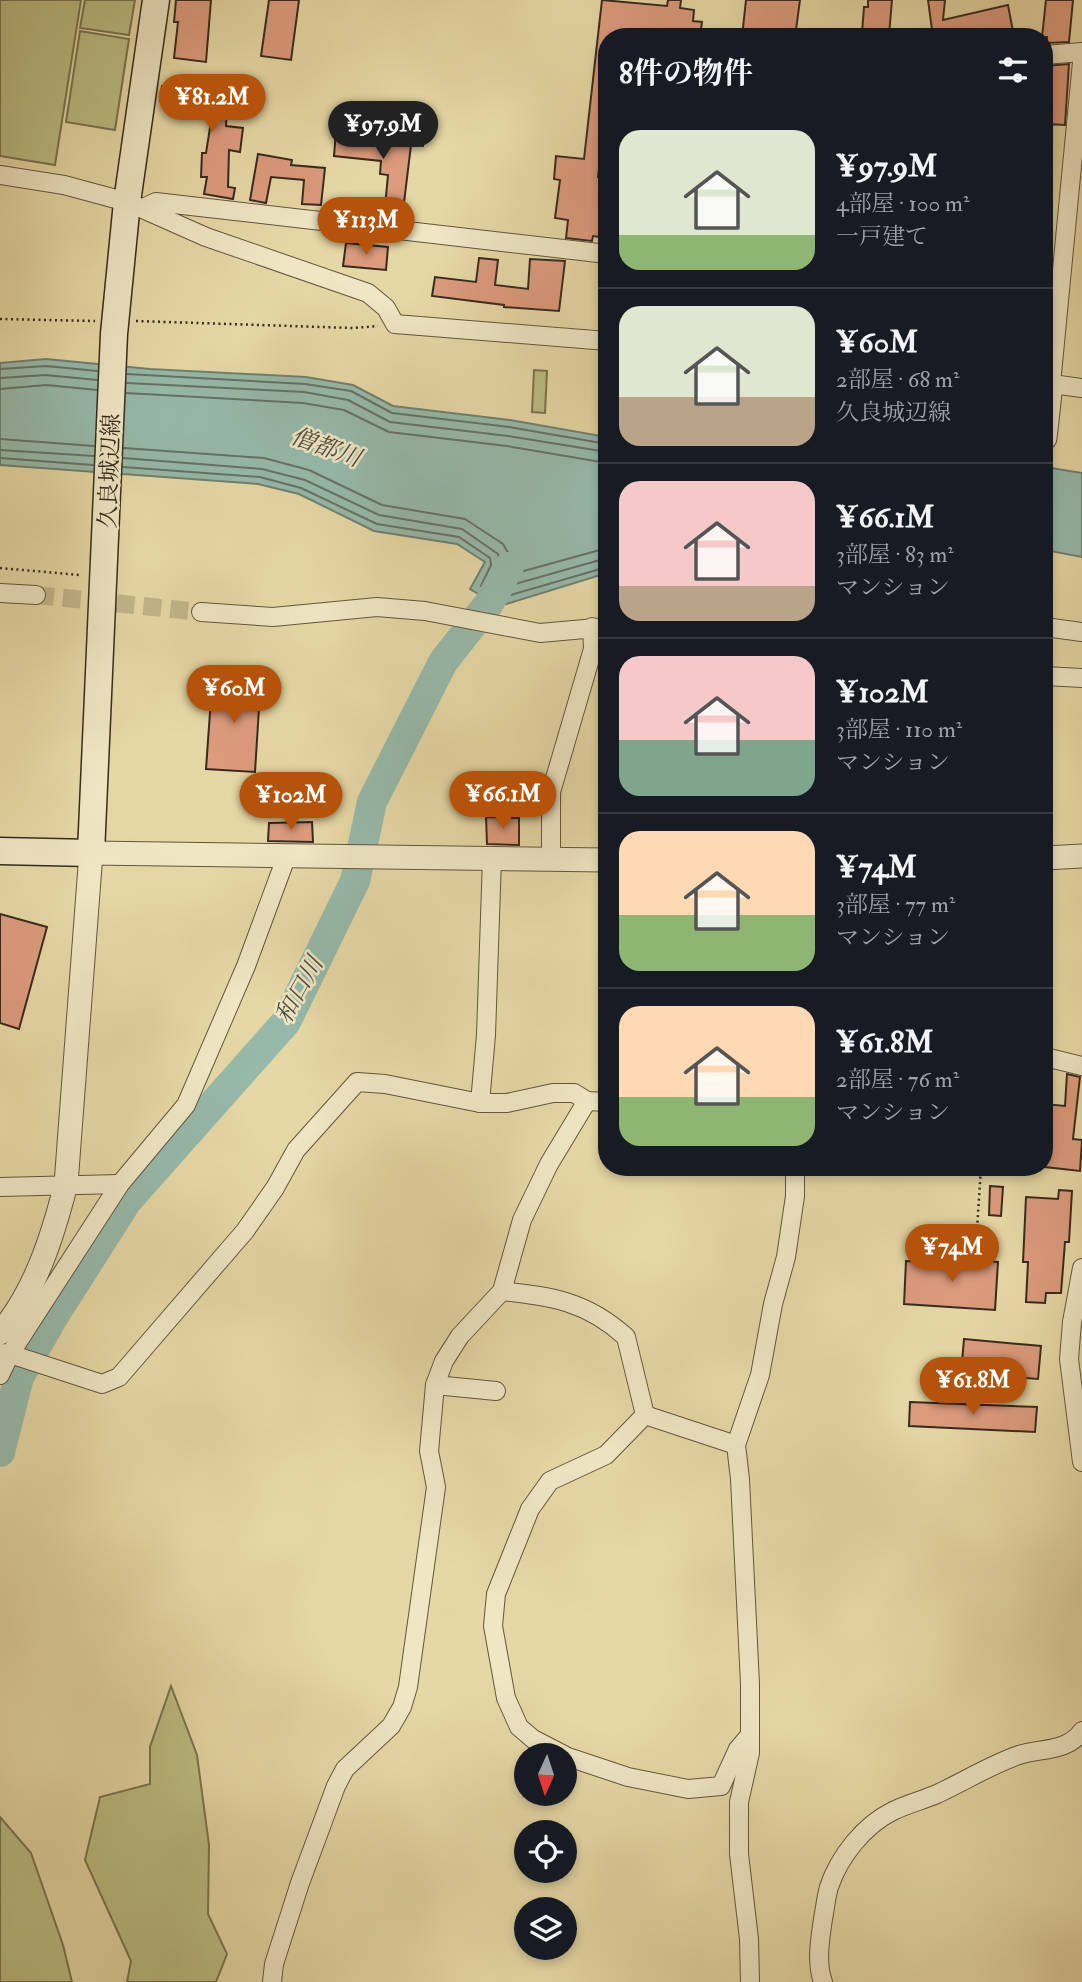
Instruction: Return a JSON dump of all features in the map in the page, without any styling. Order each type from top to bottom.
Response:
[{"type":"main road","name":"久良城辺線","points":[[91,853],[115,327],[135,205],[156,0]]},
{"type":"main road","points":[[0,851],[91,853]]},
{"type":"street","points":[[1053,54],[1082,52]]},
{"type":"street","points":[[1053,299],[1082,62]]},
{"type":"street","points":[[0,175],[64,185],[135,205],[206,237],[368,293],[386,307],[395,324],[598,340]]},
{"type":"street","points":[[135,205],[156,202],[295,216],[598,253]]},
{"type":"street","points":[[1053,387],[1082,388]]},
{"type":"street","points":[[2,598],[36,595]]},
{"type":"street","points":[[201,612],[273,618],[377,607],[425,611],[540,633],[598,627]]},
{"type":"street","points":[[1053,628],[1082,632]]},
{"type":"street","points":[[551,859],[551,792],[598,633]]},
{"type":"street","points":[[1053,676],[1082,678]]},
{"type":"street","points":[[0,1376],[26,1293],[54,1231],[66,1184],[91,853],[598,860]]},
{"type":"street","points":[[7,1349],[120,1184],[186,1105],[246,966],[286,855]]},
{"type":"street","points":[[1053,858],[1082,856]]},
{"type":"street","points":[[480,1103],[486,1035],[492,858]]},
{"type":"street","points":[[1053,1059],[1082,1066]]},
{"type":"street","points":[[7,1349],[41,1366],[102,1384],[119,1377],[245,1231],[275,1188],[296,1150],[357,1082],[385,1084],[480,1103],[507,1103],[553,1093],[574,1093],[587,1101],[598,1102]]},
{"type":"street","points":[[272,1982],[274,1964],[292,1906],[336,1786],[345,1769],[391,1726],[402,1707],[408,1687],[436,1487],[429,1451],[435,1385],[444,1361],[460,1336],[502,1291],[522,1220],[549,1164],[587,1101]]},
{"type":"street","points":[[750,1982],[749,1939],[739,1841],[739,1802],[750,1753],[750,1684],[736,1446],[760,1376],[773,1304],[786,1257],[795,1196],[795,1176]]},
{"type":"street","points":[[0,1188],[120,1184]]},
{"type":"street","points":[[1082,1268],[1072,1322],[1069,1359],[1082,1462]]},
{"type":"street","points":[[502,1291],[558,1298],[580,1307],[626,1337],[645,1415]]},
{"type":"street","points":[[435,1385],[496,1391]]},
{"type":"street","points":[[645,1415],[736,1446]]},
{"type":"street","points":[[541,1743],[519,1727],[506,1698],[493,1626],[496,1594],[530,1509],[550,1481],[606,1455],[645,1415]]},
{"type":"street","points":[[822,1982],[819,1973],[820,1937],[829,1888],[842,1859],[867,1829],[890,1812],[939,1793],[986,1768],[1023,1754],[1058,1748],[1082,1731]]},
{"type":"street","points":[[578,1760],[628,1777],[688,1789],[721,1786],[738,1749],[750,1735]]},
{"type":"path","points":[[0,319],[115,327],[353,328],[395,324]]},
{"type":"path","points":[[0,569],[104,577]]},
{"type":"path","points":[[975,1261],[980,1176]]},
{"type":"green space","points":[[0,0],[81,0],[55,165],[0,156]]},
{"type":"green space","points":[[85,0],[135,0],[129,35],[80,28]]},
{"type":"green space","points":[[80,31],[129,39],[115,130],[66,122]]},
{"type":"green space","points":[[534,370],[547,371],[545,413],[532,412]]},
{"type":"green space","points":[[171,1686],[197,1755],[209,1845],[208,1914],[227,1954],[216,1982],[127,1982],[131,1961],[85,1860],[100,1797],[150,1784],[150,1747]]},
{"type":"green space","points":[[0,1817],[31,1853],[63,1945],[72,1982],[0,1982]]},
{"type":"water","name":"僧都川","points":[[46,359],[150,369],[306,377],[353,385],[393,406],[510,420],[598,435],[598,576],[500,606],[470,589],[485,562],[457,544],[374,531],[299,494],[258,484],[0,465],[0,363]]},
{"type":"water","points":[[1053,468],[1082,473],[1082,557],[1053,552]]},
{"type":"building","points":[[176,0],[211,0],[206,62],[174,58],[178,22],[174,22]]},
{"type":"building","points":[[269,0],[299,0],[291,60],[261,56]]},
{"type":"building","points":[[602,0],[667,6],[668,0],[681,0],[680,8],[694,10],[693,21],[702,22],[701,28],[599,28]]},
{"type":"building","points":[[746,0],[800,0],[796,28],[743,28]]},
{"type":"building","points":[[868,0],[892,0],[890,28],[862,28],[864,7],[868,7]]},
{"type":"building","points":[[928,0],[945,0],[943,20],[1008,5],[1012,28],[932,28]]},
{"type":"building","points":[[1046,0],[1073,0],[1069,42],[1053,43],[1053,28],[1043,28]]},
{"type":"building","points":[[598,35],[598,237],[593,236],[592,241],[566,238],[568,220],[555,218],[560,180],[554,179],[556,156],[584,159]]},
{"type":"building","points":[[1069,64],[1065,125],[1053,124],[1053,65]]},
{"type":"building","points":[[202,85],[228,86],[226,126],[243,128],[240,152],[229,150],[228,187],[235,188],[233,199],[204,194],[207,177],[201,177],[202,153],[206,153],[213,109],[160,101],[162,86],[201,90]]},
{"type":"building","points":[[336,131],[396,137],[397,131],[424,133],[423,146],[411,145],[402,219],[384,217],[388,175],[380,174],[381,161],[334,156]]},
{"type":"building","points":[[258,154],[292,160],[291,165],[325,168],[321,205],[302,204],[304,180],[271,177],[266,203],[250,200]]},
{"type":"building","points":[[346,243],[388,247],[386,270],[343,266]]},
{"type":"building","points":[[479,258],[498,260],[495,285],[528,289],[530,259],[565,261],[559,311],[504,307],[432,296],[435,277],[476,282]]},
{"type":"building","points":[[234,674],[261,676],[255,772],[206,769],[212,684],[233,685]]},
{"type":"building","points":[[486,817],[519,818],[519,845],[487,844]]},
{"type":"building","points":[[312,822],[313,842],[268,841],[269,823]]},
{"type":"building","points":[[0,914],[47,927],[19,1029],[0,1023]]},
{"type":"building","points":[[1067,1074],[1080,1077],[1073,1139],[1082,1140],[1080,1171],[1053,1168],[1053,1105],[1065,1106]]},
{"type":"building","points":[[990,1186],[1003,1187],[1001,1216],[989,1215]]},
{"type":"building","points":[[1059,1190],[1072,1191],[1069,1242],[1065,1242],[1061,1293],[1046,1293],[1045,1303],[1026,1302],[1028,1262],[1023,1262],[1026,1197],[1058,1199]]},
{"type":"building","points":[[954,1259],[998,1262],[995,1310],[904,1304],[906,1261],[954,1263]]},
{"type":"building","points":[[964,1339],[1041,1346],[1038,1379],[961,1373]]},
{"type":"building","points":[[910,1402],[1037,1407],[1035,1432],[909,1426]]},
{"type":"waterway","name":"和口川","points":[[0,1452],[19,1377],[52,1319],[127,1201],[286,1022],[355,881],[372,802],[443,662],[490,602],[509,567]]},
{"type":"tunnel","points":[[36,595],[201,612]]}]
